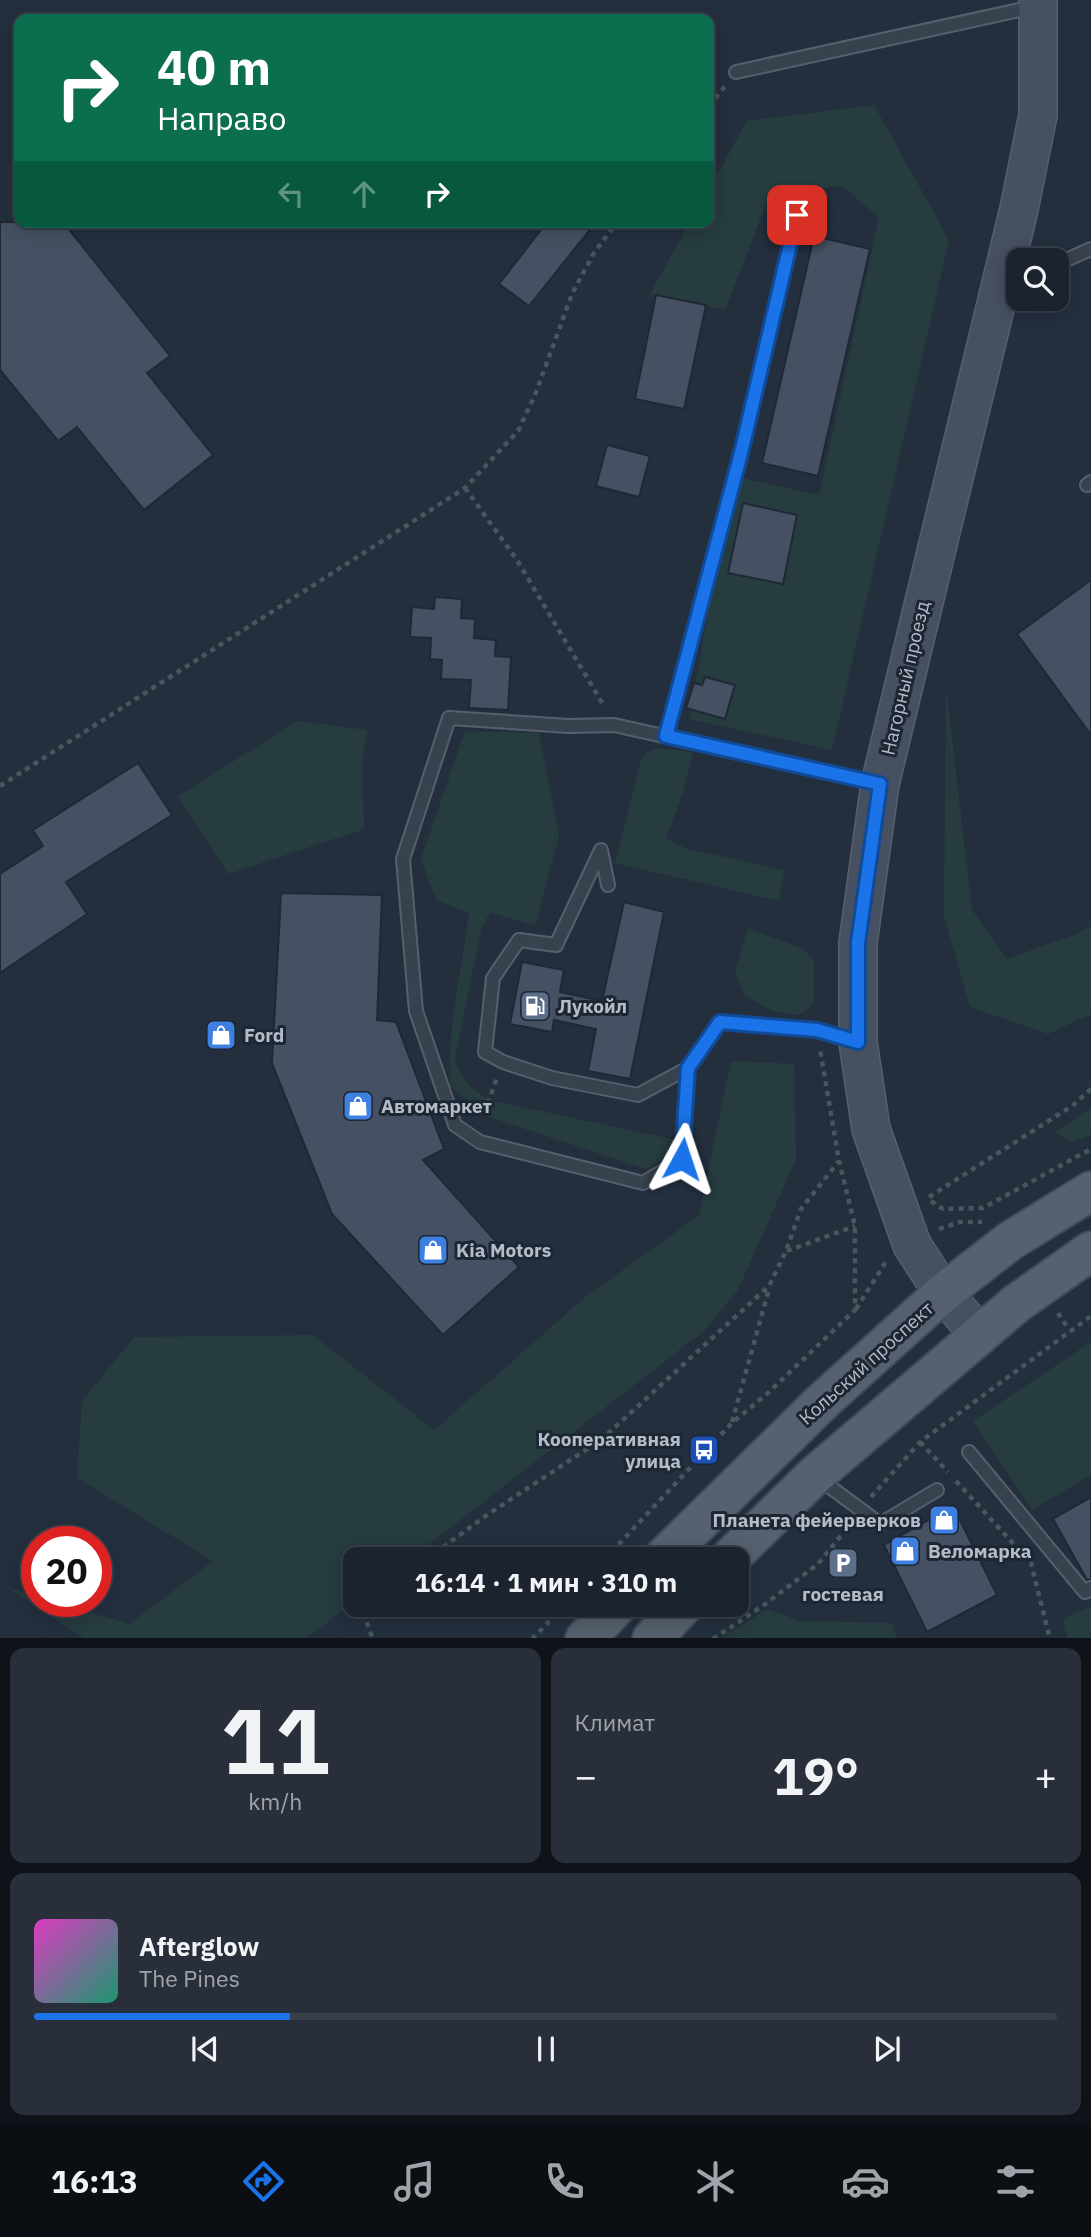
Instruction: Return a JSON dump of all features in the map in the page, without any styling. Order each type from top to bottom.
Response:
[{"type":"main road","name":"Нагорный проезд","points":[[1015,248],[1038,115],[1038,3]]},
{"type":"main road","name":"Нагорный проезд","points":[[980,1335],[943,1293],[912,1245],[899,1216],[871,1129],[858,1042],[858,943],[880,784],[1006,289]]},
{"type":"main road","name":"Кольский проспект","points":[[674,1547],[823,1401],[943,1293],[1010,1241],[1091,1191]]},
{"type":"main road","points":[[741,1547],[814,1476],[980,1335],[1041,1284],[1091,1251]]},
{"type":"main road","points":[[586,1638],[606,1617]]},
{"type":"main road","points":[[653,1638],[673,1617]]},
{"type":"lane","points":[[736,72],[1038,3]]},
{"type":"lane","points":[[666,736],[741,453],[797,215]]},
{"type":"lane","points":[[1069,259],[1091,249]]},
{"type":"lane","points":[[688,1068],[682,1159],[643,1182],[480,1142],[455,1125],[416,1011],[403,859],[450,718],[568,726],[614,725],[880,784]]},
{"type":"lane","points":[[608,885],[601,850],[556,945],[519,940],[493,978],[485,1052],[503,1062],[552,1078],[638,1095],[688,1068],[720,1022],[817,1030],[858,1042]]},
{"type":"lane","points":[[969,1452],[1085,1592],[1091,1588]]},
{"type":"lane","points":[[814,1476],[880,1524],[937,1490]]},
{"type":"path","points":[[0,786],[465,488],[517,431],[535,395],[572,294],[594,253],[613,228]]},
{"type":"path","points":[[465,488],[517,560],[614,725]]},
{"type":"path","points":[[616,1547],[732,1423],[768,1393],[855,1310],[855,1226],[839,1161],[817,1030]]},
{"type":"path","points":[[455,1125],[489,1100],[503,1062]]},
{"type":"path","points":[[1091,1089],[1072,1106],[927,1198],[943,1209],[982,1208],[1091,1149]]},
{"type":"path","points":[[732,1423],[769,1286],[786,1251],[801,1209],[839,1161]]},
{"type":"path","points":[[989,1204],[995,1215]]},
{"type":"path","points":[[786,1251],[855,1226]]},
{"type":"path","points":[[443,1547],[602,1439],[769,1286]]},
{"type":"path","points":[[714,1638],[818,1564],[920,1442],[1091,1316]]},
{"type":"path","points":[[920,1442],[1031,1563],[1050,1638]]},
{"type":"path","points":[[365,1617],[373,1638]]},
{"type":"path","points":[[534,1638],[554,1617]]},
{"type":"green space","points":[[874,105],[949,240],[832,750],[689,719],[732,476],[819,495],[879,217],[841,185],[769,197],[725,310],[650,294],[687,228],[714,228],[714,180],[747,121]]},
{"type":"green space","points":[[946,687],[972,910],[1007,959],[1074,935],[1091,926],[1091,1014],[1048,1034],[970,1007],[944,916]]},
{"type":"green space","points":[[298,721],[367,730],[362,764],[364,829],[228,874],[178,796]]},
{"type":"green space","points":[[465,731],[539,733],[559,836],[535,926],[490,912],[481,930],[455,1058],[457,1065],[468,1083],[489,1100],[676,1140],[662,1161],[645,1169],[489,1117],[450,1086],[453,1021],[469,913],[436,900],[421,859]]},
{"type":"green space","points":[[655,748],[693,752],[684,789],[666,839],[688,849],[784,870],[779,901],[615,863],[642,756]]},
{"type":"green space","points":[[748,928],[801,948],[814,960],[814,1003],[799,1015],[773,1011],[744,995],[735,971]]},
{"type":"green space","points":[[731,1061],[794,1064],[796,1159],[738,1290],[704,1331],[425,1547],[343,1547],[343,1610],[307,1638],[84,1638],[52,1617],[106,1617],[129,1624],[213,1561],[77,1478],[82,1401],[134,1337],[313,1335],[434,1430],[583,1299],[699,1215]]},
{"type":"green space","points":[[1091,1108],[1091,1135],[1072,1142],[1055,1132]]},
{"type":"green space","points":[[1091,1342],[1091,1475],[1032,1510],[973,1421]]},
{"type":"green space","points":[[7,1587],[21,1591],[21,1596]]},
{"type":"green space","points":[[1091,1606],[1091,1638],[1067,1638],[1063,1619]]},
{"type":"green space","points":[[766,1609],[801,1621],[892,1623],[897,1638],[722,1638]]},
{"type":"building","points":[[0,222],[14,222],[14,228],[68,228],[170,356],[147,373],[213,455],[144,510],[77,427],[58,441],[0,370]]},
{"type":"building","points":[[542,228],[591,228],[529,306],[499,284]]},
{"type":"building","points":[[814,236],[870,249],[818,476],[762,463]]},
{"type":"building","points":[[656,295],[706,305],[684,409],[635,399]]},
{"type":"building","points":[[607,445],[650,456],[639,497],[596,486]]},
{"type":"building","points":[[743,503],[797,515],[783,584],[728,573]]},
{"type":"building","points":[[1091,580],[1091,735],[1017,634]]},
{"type":"building","points":[[435,597],[462,599],[461,618],[475,619],[474,638],[496,640],[495,656],[511,657],[508,710],[469,708],[471,680],[441,679],[442,660],[430,659],[431,638],[410,637],[412,607],[434,609]]},
{"type":"building","points":[[705,677],[735,685],[725,719],[686,708],[694,683],[702,685]]},
{"type":"building","points":[[138,763],[172,815],[66,882],[87,914],[0,973],[0,874],[43,846],[33,830]]},
{"type":"building","name":"Автомаркет","points":[[281,893],[382,895],[377,1020],[396,1022],[444,1149],[423,1160],[519,1267],[443,1335],[332,1214],[272,1063]]},
{"type":"building","points":[[624,902],[664,912],[630,1079],[588,1071],[596,1029],[554,1020],[552,1032],[510,1024],[522,962],[564,970],[560,992],[602,1001]]},
{"type":"building","points":[[1091,1497],[1091,1579],[1087,1580],[1053,1519]]},
{"type":"building","points":[[953,1506],[997,1595],[927,1632],[884,1545]]},
{"type":"place","name":"Лукойл","points":[[535,1006]]},
{"type":"place","name":"Ford","points":[[221,1035]]},
{"type":"place","name":"Автомаркет","points":[[358,1106]]},
{"type":"place","name":"Kia Motors","points":[[433,1250]]},
{"type":"place","name":"Кооперативная улица","points":[[704,1450]]},
{"type":"place","name":"Планета фейерверков","points":[[944,1520]]},
{"type":"place","name":"Веломарка","points":[[905,1551]]},
{"type":"place","name":"гостевая","points":[[843,1563]]},
{"type":"route","points":[[682,1159],[688,1068],[720,1022],[817,1030],[858,1042],[858,943],[880,784],[666,736],[741,453],[797,215]]}]
